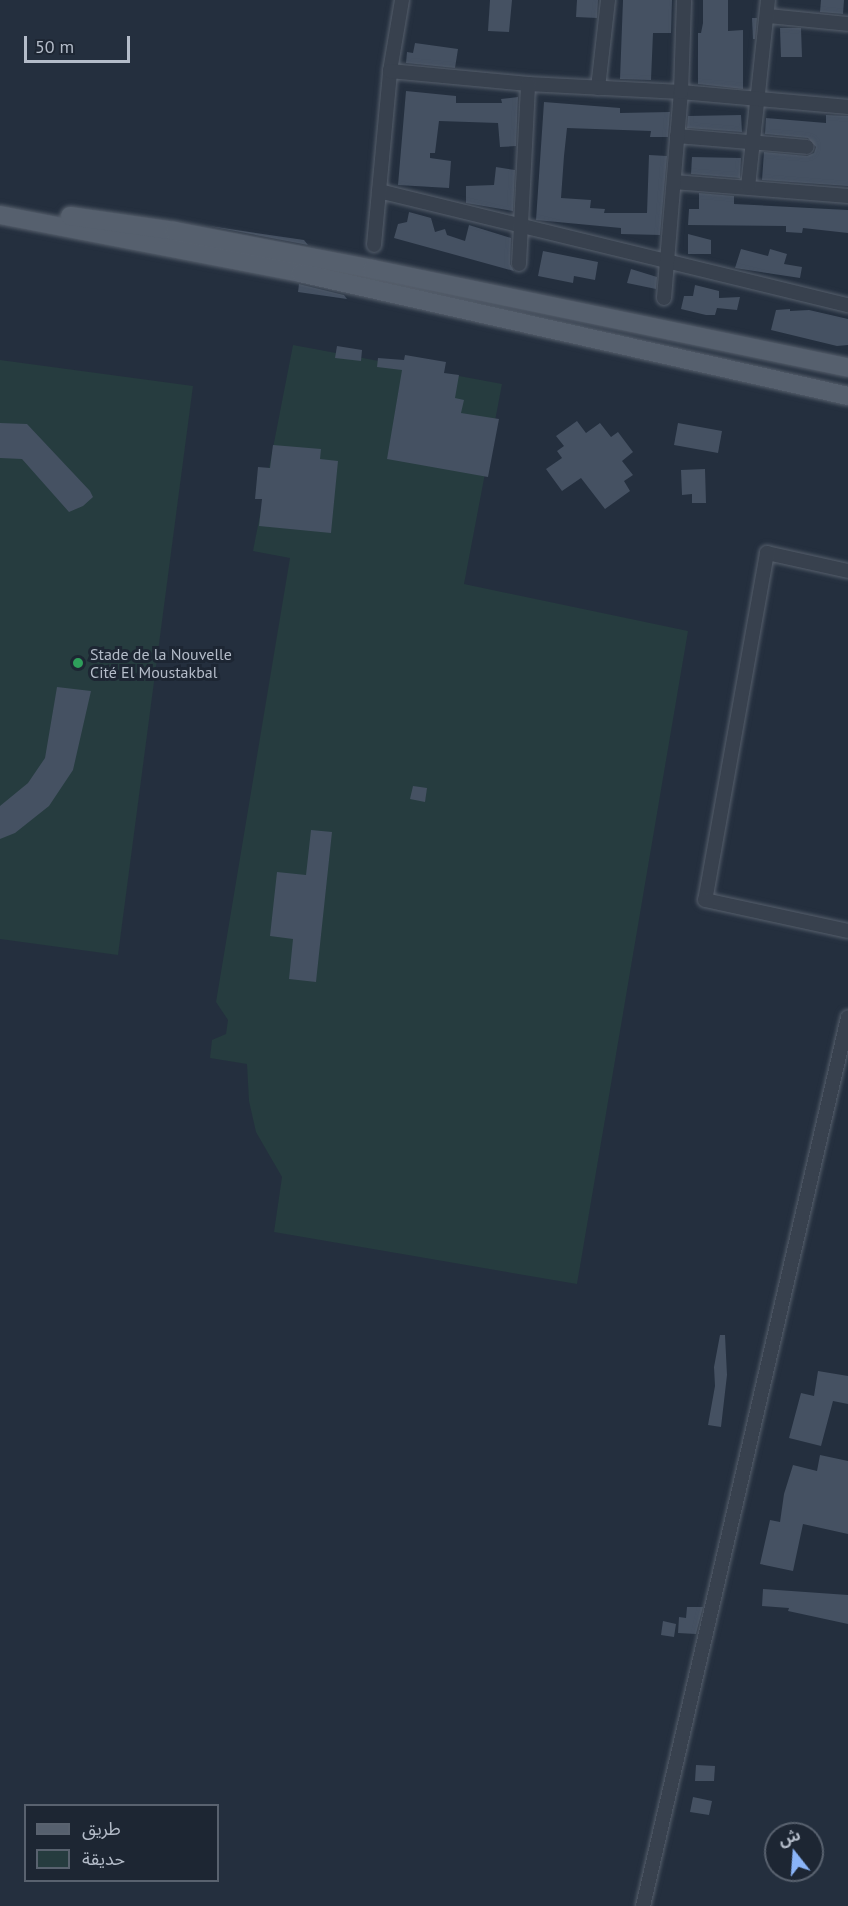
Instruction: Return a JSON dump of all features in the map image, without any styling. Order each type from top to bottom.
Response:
[{"type":"main road","points":[[0,204],[302,265],[848,368]]},
{"type":"main road","points":[[0,215],[174,239]]},
{"type":"main road","points":[[302,265],[848,396]]},
{"type":"street","points":[[374,246],[390,71],[402,0]]},
{"type":"street","points":[[598,88],[608,0]]},
{"type":"street","points":[[664,298],[669,261],[681,92],[684,0]]},
{"type":"street","points":[[748,187],[768,0]]},
{"type":"street","points":[[768,16],[848,24]]},
{"type":"street","points":[[390,71],[528,84],[681,92],[848,107]]},
{"type":"street","points":[[519,264],[528,84]]},
{"type":"street","points":[[677,136],[807,147]]},
{"type":"street","points":[[674,182],[848,196]]},
{"type":"street","points":[[379,191],[848,304]]},
{"type":"street","points":[[848,571],[767,553],[705,900],[848,931]]},
{"type":"street","points":[[643,1906],[848,1017]]},
{"type":"green space","points":[[293,345],[502,384],[464,584],[688,631],[577,1284],[274,1232],[282,1177],[256,1132],[249,1101],[247,1064],[210,1058],[212,1040],[226,1034],[228,1020],[216,1002],[290,558],[253,551]]},
{"type":"green space","name":"Stade de la Nouvelle Cité El Moustakbal","points":[[0,360],[193,386],[118,955],[0,939]]},
{"type":"building","points":[[490,0],[512,0],[509,32],[488,31]]},
{"type":"building","points":[[577,0],[598,0],[597,18],[576,17]]},
{"type":"building","points":[[623,0],[672,0],[671,33],[653,33],[651,80],[620,79]]},
{"type":"building","points":[[703,0],[728,0],[728,31],[743,30],[743,89],[698,84],[698,33],[701,33],[703,23]]},
{"type":"building","points":[[821,0],[844,0],[843,14],[820,12]]},
{"type":"building","points":[[752,18],[757,18],[755,39],[753,39]]},
{"type":"building","points":[[780,28],[801,28],[802,57],[781,57]]},
{"type":"building","points":[[415,43],[458,49],[455,68],[406,63],[407,52],[413,53]]},
{"type":"building","points":[[406,91],[456,96],[456,103],[502,103],[501,99],[518,97],[516,146],[500,147],[498,123],[439,121],[435,153],[430,153],[430,158],[451,161],[449,188],[398,185]]},
{"type":"building","points":[[544,102],[620,108],[620,113],[670,112],[668,137],[650,137],[651,131],[567,128],[564,156],[561,198],[591,200],[590,208],[605,209],[604,213],[647,213],[649,155],[667,156],[660,235],[621,234],[621,228],[536,220]]},
{"type":"building","points":[[741,115],[742,132],[687,128],[688,116]]},
{"type":"building","points":[[826,115],[848,116],[848,186],[762,180],[764,152],[807,156],[814,153],[816,147],[808,138],[765,134],[766,118],[826,123]]},
{"type":"building","points":[[692,157],[741,158],[740,178],[691,174]]},
{"type":"building","points":[[496,167],[515,170],[513,211],[466,203],[466,186],[494,185]]},
{"type":"building","points":[[699,193],[734,196],[734,204],[848,210],[848,233],[803,228],[802,233],[786,232],[786,226],[688,225],[689,209],[699,209]]},
{"type":"building","points":[[409,212],[431,218],[435,232],[445,229],[447,235],[465,241],[469,225],[511,238],[510,264],[514,271],[394,238],[398,224],[407,222]]},
{"type":"building","points":[[209,226],[304,240],[308,245]]},
{"type":"building","points":[[688,234],[711,240],[711,254],[688,254]]},
{"type":"building","points":[[741,249],[768,256],[770,249],[787,254],[784,264],[802,267],[800,278],[735,268]]},
{"type":"building","points":[[543,251],[598,262],[595,280],[574,276],[573,283],[538,276]]},
{"type":"building","points":[[631,269],[657,277],[656,289],[627,283]]},
{"type":"building","points":[[299,284],[344,295],[347,299],[298,292]]},
{"type":"building","points":[[695,285],[719,291],[719,298],[740,297],[737,310],[717,308],[715,315],[706,315],[681,309],[684,296],[693,296]]},
{"type":"building","points":[[790,309],[790,311],[809,310],[848,319],[848,345],[837,346],[771,330],[776,310]]},
{"type":"building","points":[[337,346],[362,350],[361,361],[335,358]]},
{"type":"building","points":[[405,355],[446,362],[444,373],[459,375],[455,398],[464,400],[461,413],[499,419],[488,477],[387,459],[402,370],[377,367],[378,358],[404,360]]},
{"type":"building","points":[[577,421],[586,433],[600,423],[611,437],[618,432],[633,452],[622,461],[633,475],[624,481],[630,491],[605,509],[581,478],[562,491],[546,469],[562,458],[557,451],[564,446],[556,436]]},
{"type":"building","points":[[0,423],[27,424],[93,497],[83,506],[69,512],[22,459],[0,458]]},
{"type":"building","points":[[678,423],[722,431],[718,453],[674,445]]},
{"type":"building","points":[[273,445],[321,449],[320,459],[338,461],[331,533],[259,526],[262,499],[255,499],[258,467],[270,468]]},
{"type":"building","points":[[705,469],[706,503],[692,503],[692,494],[682,495],[681,470]]},
{"type":"building","points":[[57,687],[91,691],[73,770],[49,806],[15,833],[0,839],[0,806],[28,783],[45,758]]},
{"type":"building","points":[[413,786],[427,788],[425,802],[410,799]]},
{"type":"building","points":[[311,830],[332,832],[316,982],[289,979],[293,939],[270,936],[277,872],[306,875]]},
{"type":"building","points":[[720,1335],[725,1335],[727,1375],[721,1427],[708,1425]]},
{"type":"building","points":[[818,1371],[848,1376],[848,1404],[833,1401],[821,1446],[789,1438],[801,1393],[814,1396]]},
{"type":"building","points":[[820,1455],[848,1461],[848,1534],[803,1524],[793,1571],[760,1564],[770,1520],[780,1522],[784,1494],[793,1465],[817,1471]]},
{"type":"building","points":[[763,1589],[848,1595],[848,1624],[788,1611],[789,1608],[762,1606]]},
{"type":"building","points":[[687,1607],[703,1607],[696,1634],[678,1633],[679,1617],[686,1618]]},
{"type":"building","points":[[663,1621],[676,1624],[674,1637],[661,1635]]},
{"type":"building","points":[[696,1765],[715,1766],[714,1781],[695,1781]]},
{"type":"building","points":[[693,1797],[712,1801],[709,1815],[690,1812]]},
{"type":"place","name":"Stade de la Nouvelle Cité El Moustakbal","points":[[78,663]]}]
